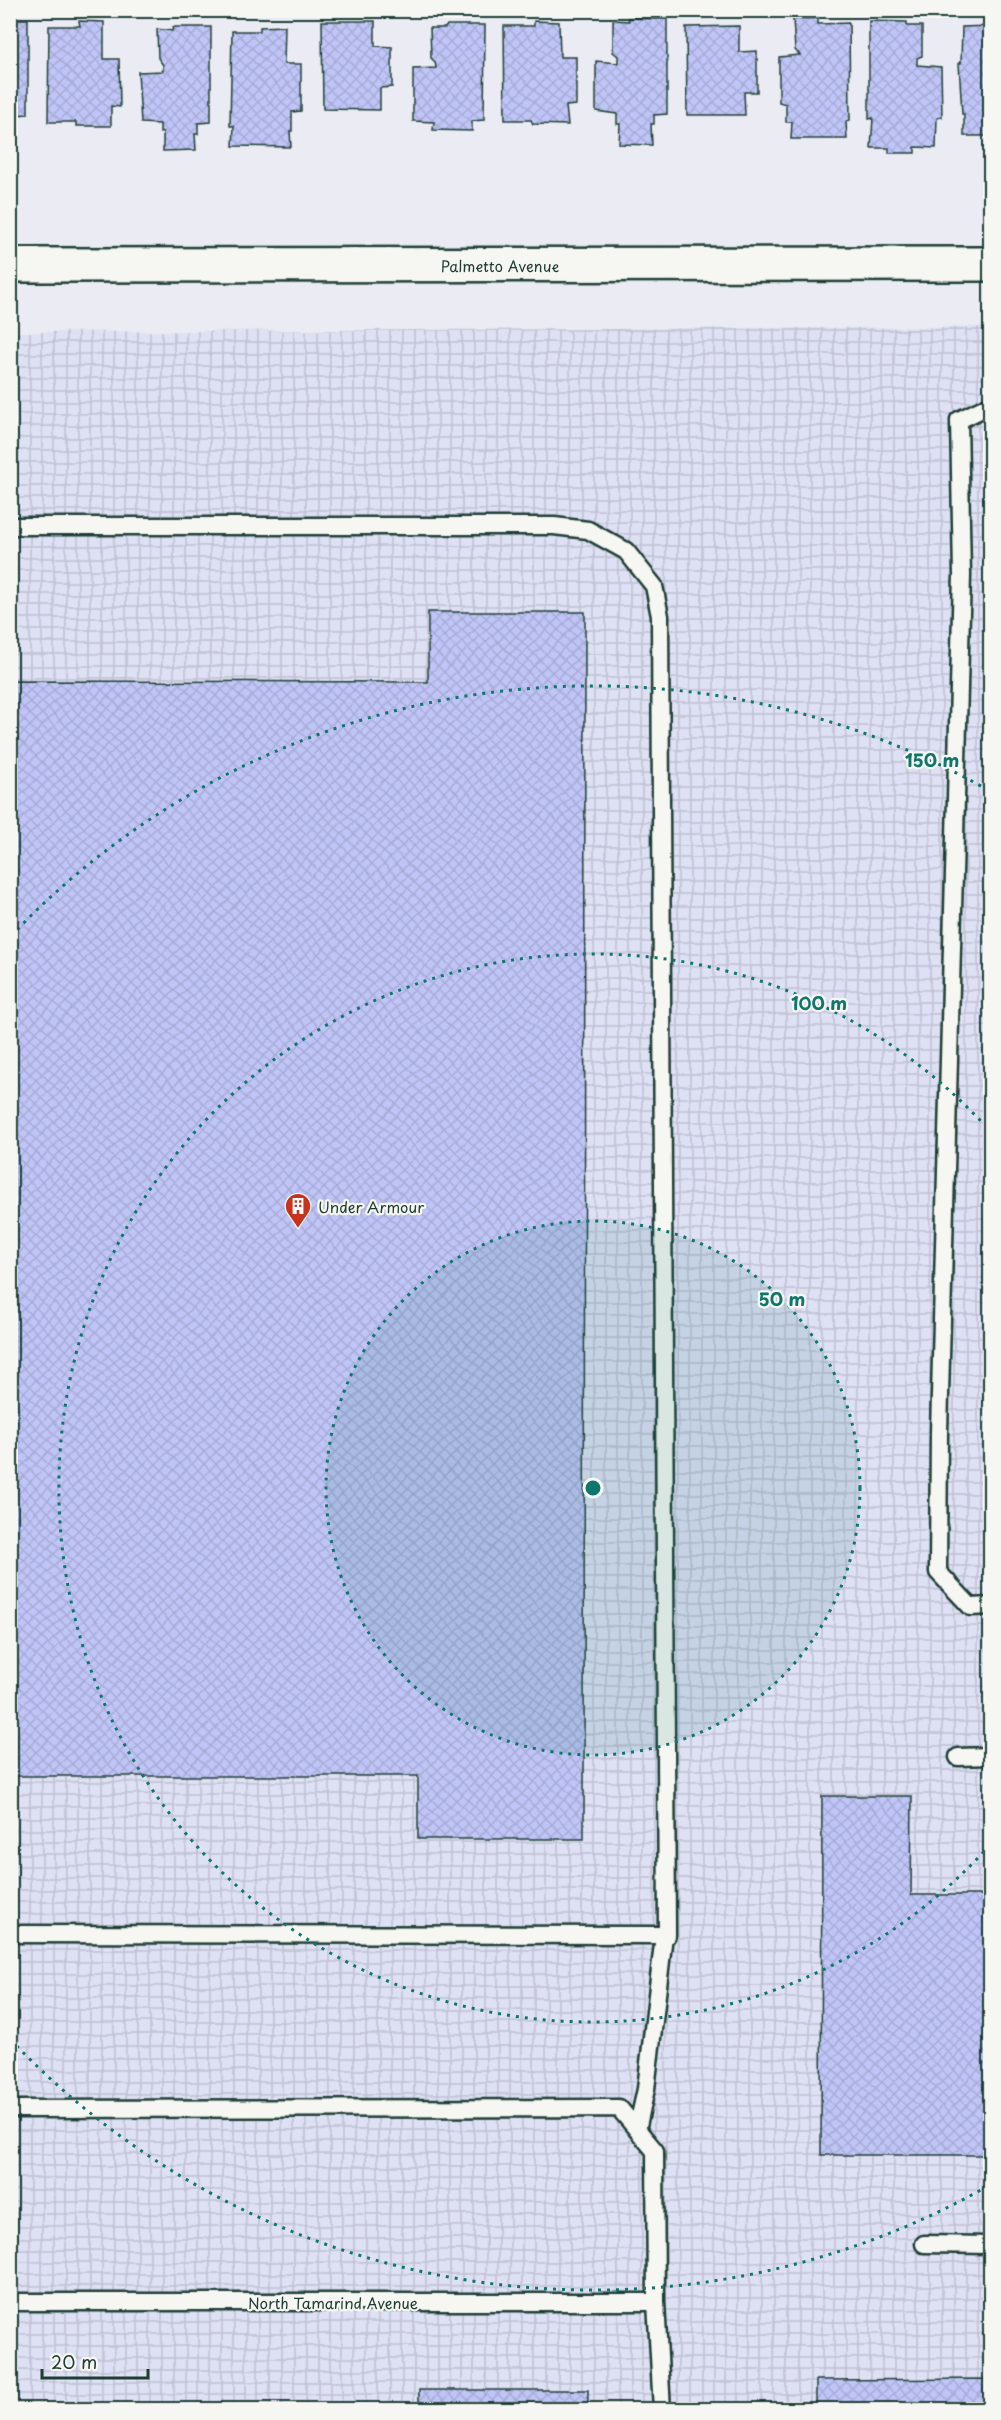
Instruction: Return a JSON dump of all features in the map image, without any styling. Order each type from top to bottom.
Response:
[{"type":"street","name":"Palmetto Avenue","points":[[10,265],[990,264]]},
{"type":"lane","points":[[990,405],[959,420],[962,574],[939,1432],[938,1572],[971,1607],[990,1606]]},
{"type":"lane","points":[[10,526],[554,526],[588,530],[626,551],[654,586],[660,628],[667,1935],[664,1935],[646,2089],[637,2130]]},
{"type":"lane","points":[[958,1757],[990,1756]]},
{"type":"lane","points":[[10,1934],[664,1935]]},
{"type":"lane","points":[[10,2109],[619,2108],[655,2151],[656,2302],[662,2409]]},
{"type":"lane","points":[[924,2244],[990,2244]]},
{"type":"lane","name":"North Tamarind Avenue","points":[[10,2301],[656,2302]]},
{"type":"shaded area","points":[[990,327],[990,2409],[11,2409],[10,332]]},
{"type":"building","points":[[628,18],[667,19],[667,114],[654,115],[654,124],[651,124],[652,145],[619,144],[620,124],[617,124],[617,114],[596,111],[596,61],[618,63],[618,56],[613,52],[613,20],[629,21]]},
{"type":"building","points":[[818,18],[818,24],[849,23],[850,120],[846,121],[847,139],[791,139],[792,122],[786,122],[786,104],[779,102],[779,57],[800,55],[795,50],[793,19]]},
{"type":"building","points":[[10,19],[28,19],[28,114],[15,115],[14,124],[10,124]]},
{"type":"building","points":[[79,21],[104,22],[104,59],[119,59],[120,107],[111,106],[111,126],[76,126],[76,122],[48,122],[49,26],[80,26]]},
{"type":"building","points":[[322,21],[375,21],[375,46],[392,47],[392,87],[380,88],[380,110],[323,109]]},
{"type":"building","points":[[534,21],[559,22],[560,57],[576,57],[576,105],[566,106],[568,125],[533,124],[531,120],[505,120],[504,26],[534,26]]},
{"type":"building","points":[[869,21],[907,22],[907,26],[922,26],[922,56],[917,58],[917,65],[941,67],[942,117],[937,118],[936,148],[915,147],[915,153],[889,153],[889,148],[871,148],[873,118],[869,119]]},
{"type":"building","points":[[447,25],[485,25],[484,120],[472,121],[472,131],[433,130],[434,122],[413,121],[413,69],[436,68],[431,58],[430,28],[445,28]]},
{"type":"building","points":[[285,26],[284,64],[301,64],[301,111],[292,112],[291,147],[233,146],[234,126],[230,126],[232,31],[260,31],[260,27]]},
{"type":"building","points":[[739,26],[739,52],[757,51],[757,92],[744,92],[745,115],[687,115],[686,27]]},
{"type":"building","points":[[990,26],[990,136],[964,136],[959,63],[961,63],[962,27]]},
{"type":"building","points":[[173,27],[211,27],[211,122],[198,123],[198,134],[195,134],[196,150],[163,151],[163,132],[160,133],[160,124],[141,123],[138,72],[163,71],[163,65],[158,58],[157,29],[172,31]]},
{"type":"building","name":"Under Armour","points":[[428,612],[585,612],[584,1839],[418,1839],[418,1776],[10,1776],[10,681],[428,682]]},
{"type":"building","points":[[822,1796],[912,1796],[911,1895],[990,1895],[990,2155],[821,2155]]},
{"type":"building","points":[[990,2379],[990,2410],[816,2410],[816,2380]]},
{"type":"building","points":[[419,2390],[588,2390],[588,2410],[419,2410]]},
{"type":"place","name":"Under Armour","points":[[298,1229]]}]
